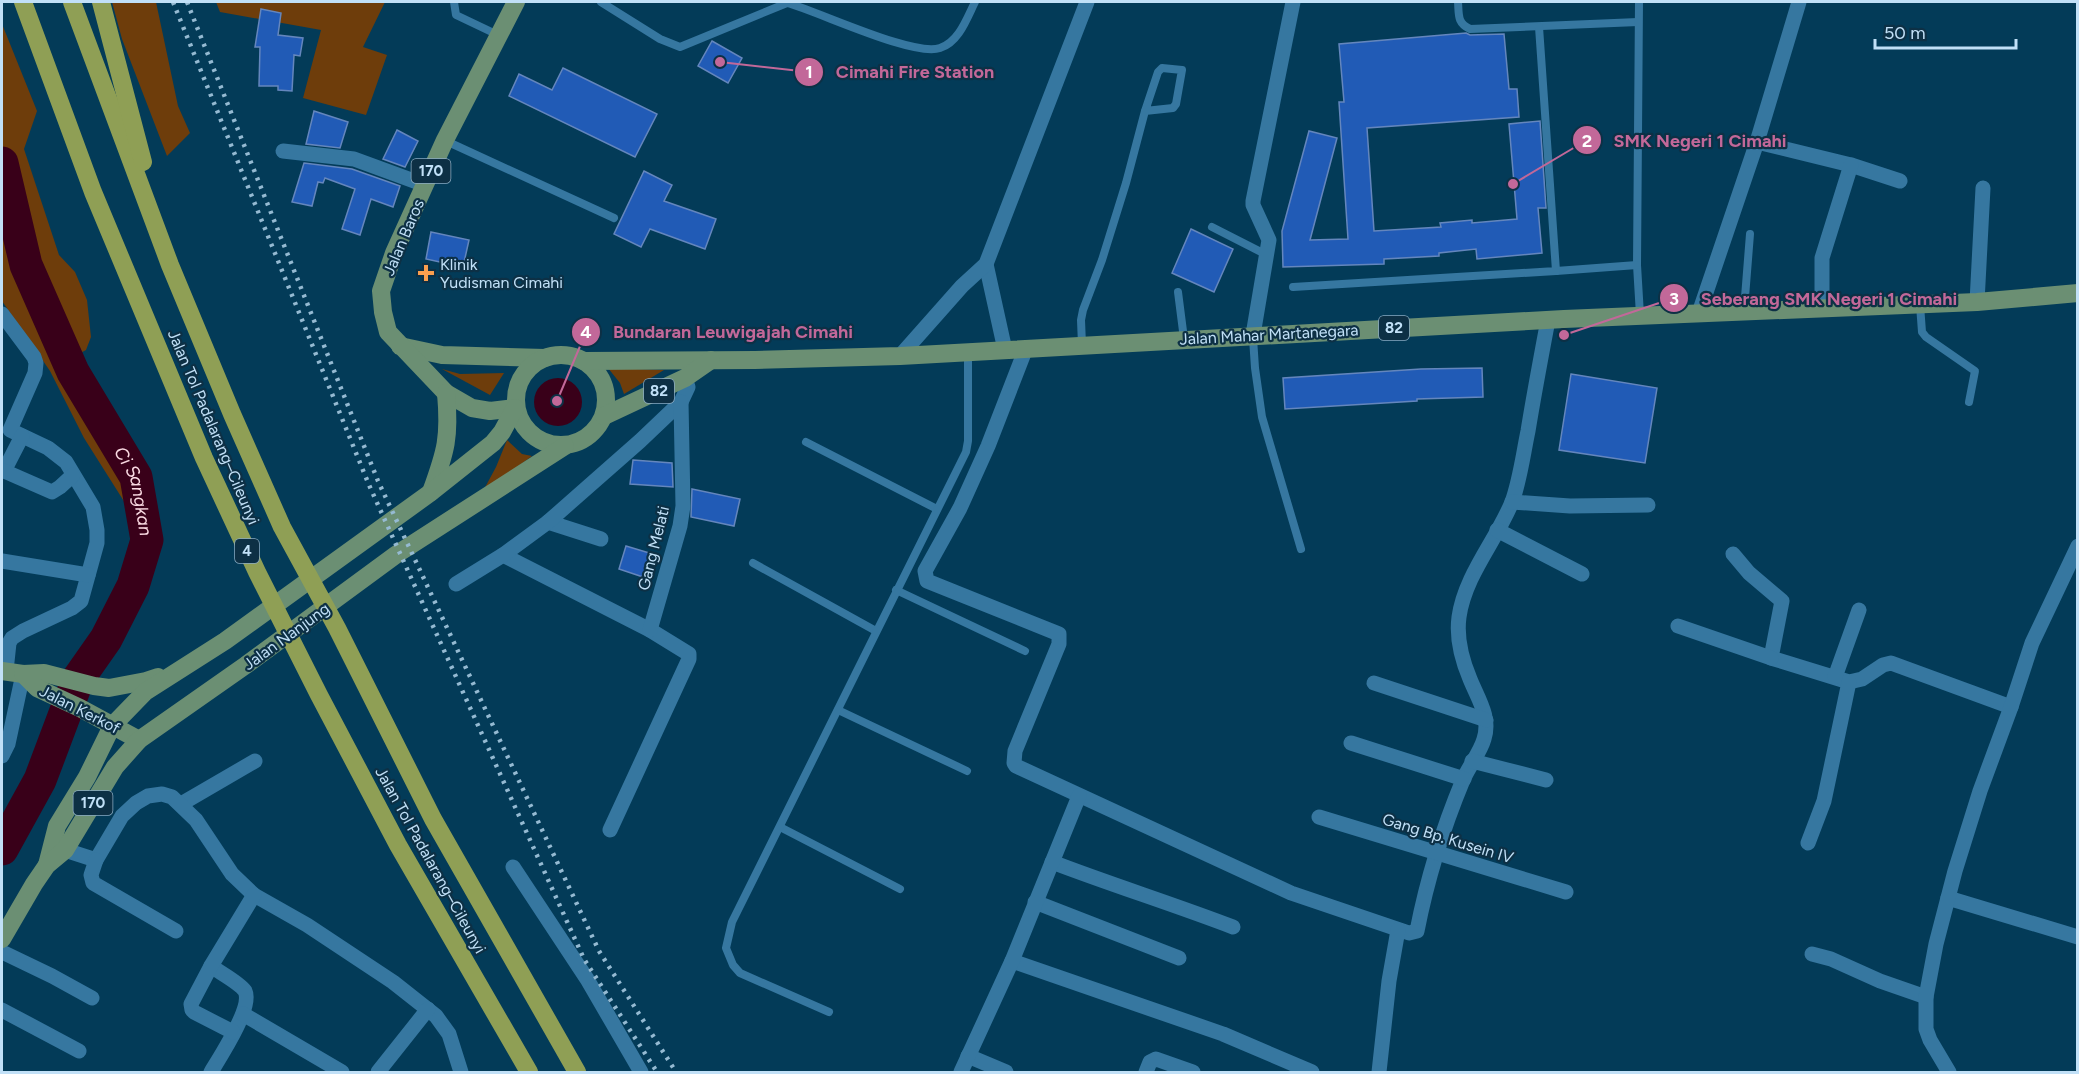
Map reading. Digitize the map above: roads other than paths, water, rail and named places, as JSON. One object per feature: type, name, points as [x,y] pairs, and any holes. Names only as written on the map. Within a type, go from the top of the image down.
[{"type":"highway","name":"Jalan Tol Padalarang–Cileunyi","points":[[23,2],[93,192],[204,458],[257,572],[398,845],[528,1072]]},
{"type":"highway","name":"Jalan Tol Padalarang–Cileunyi","points":[[72,2],[170,265],[282,526],[337,628],[433,819],[577,1072]]},
{"type":"highway","points":[[101,2],[170,265]]},
{"type":"main road","name":"Jalan Baros","points":[[515,408],[481,410],[465,405],[446,393],[388,332],[381,291],[390,263],[445,140],[516,2]]},
{"type":"main road","name":"Jalan Mahar Martanegara","points":[[584,361],[900,356],[1640,315],[1977,302],[2078,293]]},
{"type":"main road","points":[[400,345],[442,355],[545,358],[571,356],[584,361],[596,371],[604,385],[607,401],[604,416]]},
{"type":"main road","name":"170","points":[[515,408],[520,382],[534,364],[545,358]]},
{"type":"main road","name":"82","points":[[604,416],[685,378],[711,360]]},
{"type":"main road","points":[[430,493],[447,444],[449,423],[446,393]]},
{"type":"main road","points":[[515,408],[520,423],[528,432],[545,443],[565,446]]},
{"type":"main road","name":"Jalan Nanjung","points":[[47,865],[57,826],[87,777],[112,726],[145,692],[225,641],[430,493],[493,443],[515,408]]},
{"type":"main road","name":"170","points":[[565,446],[589,437],[598,428],[604,416]]},
{"type":"main road","name":"Jalan Nanjung","points":[[2,939],[47,865],[65,850],[115,767],[139,740],[397,554],[565,446]]},
{"type":"main road","name":"Jalan Kerkof","points":[[10,672],[40,680],[109,688],[177,671]]},
{"type":"main road","name":"Jalan Kerkof","points":[[40,680],[80,708],[139,740]]},
{"type":"street","points":[[900,356],[986,264],[1088,2]]},
{"type":"street","points":[[1253,335],[1269,238],[1253,206],[1253,201],[1293,2]]},
{"type":"street","points":[[1699,313],[1757,142],[1800,2]]},
{"type":"street","points":[[1757,142],[1851,165],[1900,181]]},
{"type":"street","points":[[283,152],[354,159],[425,185]]},
{"type":"street","points":[[1822,309],[1822,258],[1851,165]]},
{"type":"street","points":[[1977,302],[1983,188]]},
{"type":"street","points":[[986,264],[1005,350]]},
{"type":"street","points":[[2,314],[36,363],[11,430],[3,470],[52,492],[73,475]]},
{"type":"street","points":[[1026,348],[979,467],[960,508],[926,566],[925,576],[927,580],[1059,634],[1059,644],[1015,751],[1014,763],[1019,769],[1291,894],[1409,933],[1417,931],[1437,854],[1464,779],[1484,740],[1485,712],[1462,657],[1458,627],[1466,593],[1512,502],[1518,482],[1548,320]]},
{"type":"street","name":"Gang Melati","points":[[650,630],[682,516],[681,402],[688,387],[685,378]]},
{"type":"street","points":[[456,584],[503,555],[548,522],[681,402]]},
{"type":"street","points":[[2,756],[8,744],[9,643],[12,638],[77,605],[83,596],[97,543],[93,507],[66,462],[48,448],[11,430]]},
{"type":"street","points":[[1512,502],[1570,506],[1648,505]]},
{"type":"street","points":[[548,522],[601,539]]},
{"type":"street","points":[[1497,530],[1582,574]]},
{"type":"street","points":[[1949,1072],[1926,1029],[1926,998],[1948,897],[1980,791],[2032,643],[2078,546]]},
{"type":"street","points":[[1733,554],[1749,573],[1782,601],[1771,658]]},
{"type":"street","points":[[503,555],[650,630],[689,654],[689,659],[610,830]]},
{"type":"street","points":[[2,561],[88,575]]},
{"type":"street","points":[[1808,843],[1824,801],[1842,679],[1858,610]]},
{"type":"street","points":[[1678,626],[1771,658],[1842,679],[1862,679],[1883,665],[1891,663],[2011,707]]},
{"type":"street","points":[[1374,683],[1486,720]]},
{"type":"street","points":[[1351,743],[1464,779]]},
{"type":"street","points":[[181,804],[255,761]]},
{"type":"street","points":[[1472,761],[1546,780]]},
{"type":"street","points":[[176,931],[93,883],[91,875],[96,860],[122,816],[148,796],[162,794],[172,797],[181,804],[196,820],[232,874],[254,895],[307,925],[393,982],[428,1009],[443,1024],[449,1034],[461,1072]]},
{"type":"street","points":[[961,1072],[1011,961],[1079,796]]},
{"type":"street","name":"Gang Bp. Kusein IV","points":[[1319,817],[1566,892]]},
{"type":"street","points":[[65,850],[96,860]]},
{"type":"street","points":[[1052,862],[1233,927]]},
{"type":"street","points":[[513,867],[587,979],[641,1072]]},
{"type":"street","points":[[233,1032],[198,1014],[190,1007],[211,966],[254,895]]},
{"type":"street","points":[[1948,897],[2078,937]]},
{"type":"street","points":[[1035,903],[1179,958]]},
{"type":"street","points":[[1379,1072],[1389,981],[1398,930]]},
{"type":"street","points":[[2,952],[92,998]]},
{"type":"street","points":[[1812,954],[1831,959],[1926,998]]},
{"type":"street","points":[[1011,961],[1223,1034],[1312,1072]]},
{"type":"street","points":[[211,966],[243,989],[246,998],[243,1014],[211,1072]]},
{"type":"street","points":[[378,1072],[428,1009]]},
{"type":"street","points":[[2,1010],[79,1051]]},
{"type":"street","points":[[243,1014],[342,1072]]},
{"type":"street","points":[[968,1056],[1006,1072]]},
{"type":"street","points":[[1146,1072],[1150,1062],[1156,1059],[1193,1072]]},
{"type":"lane","points":[[454,2],[456,15],[498,35]]},
{"type":"lane","points":[[601,2],[660,39],[680,46],[787,3],[806,5],[907,47],[939,49],[958,33],[975,2]]},
{"type":"lane","points":[[1458,2],[1459,19],[1470,29],[1638,22]]},
{"type":"lane","points":[[1639,2],[1637,265],[1640,315]]},
{"type":"lane","points":[[1539,27],[1556,271]]},
{"type":"lane","points":[[1082,345],[1083,310],[1102,260],[1126,183],[1145,111],[1160,69],[1180,69],[1182,73],[1176,104],[1173,108],[1145,111]]},
{"type":"lane","points":[[445,140],[614,218]]},
{"type":"lane","points":[[1212,227],[1267,255]]},
{"type":"lane","points":[[1744,312],[1750,234]]},
{"type":"lane","points":[[1293,287],[1637,265]]},
{"type":"lane","points":[[1178,292],[1184,339]]},
{"type":"lane","points":[[1920,305],[1922,332],[1926,338],[1975,371],[1969,402]]},
{"type":"lane","points":[[1253,335],[1262,417],[1301,549]]},
{"type":"lane","points":[[829,1012],[740,973],[733,965],[726,948],[732,922],[966,452],[968,352]]},
{"type":"lane","points":[[806,442],[937,509]]},
{"type":"lane","points":[[753,563],[876,630]]},
{"type":"lane","points":[[896,590],[1026,651]]},
{"type":"lane","points":[[838,710],[968,771]]},
{"type":"lane","points":[[780,827],[900,888]]},
{"type":"waterway","name":"Ci Sangkan","points":[[2,163],[26,265],[73,372],[136,477],[147,540],[133,586],[106,639],[78,679],[40,780],[2,849]]},
{"type":"railway","points":[[173,2],[369,485],[584,959],[657,1072]]},
{"type":"railway","points":[[187,2],[378,481],[599,951],[676,1072]]},
{"type":"place","name":"Cimahi Fire Station","points":[[720,62]]},
{"type":"place","name":"SMK Negeri 1 Cimahi","points":[[1513,184]]},
{"type":"place","name":"Klinik Yudisman Cimahi","points":[[426,273]]},
{"type":"place","name":"Seberang SMK Negeri 1 Cimahi","points":[[1564,335]]},
{"type":"place","name":"Bundaran Leuwigajah Cimahi","points":[[557,401]]}]
